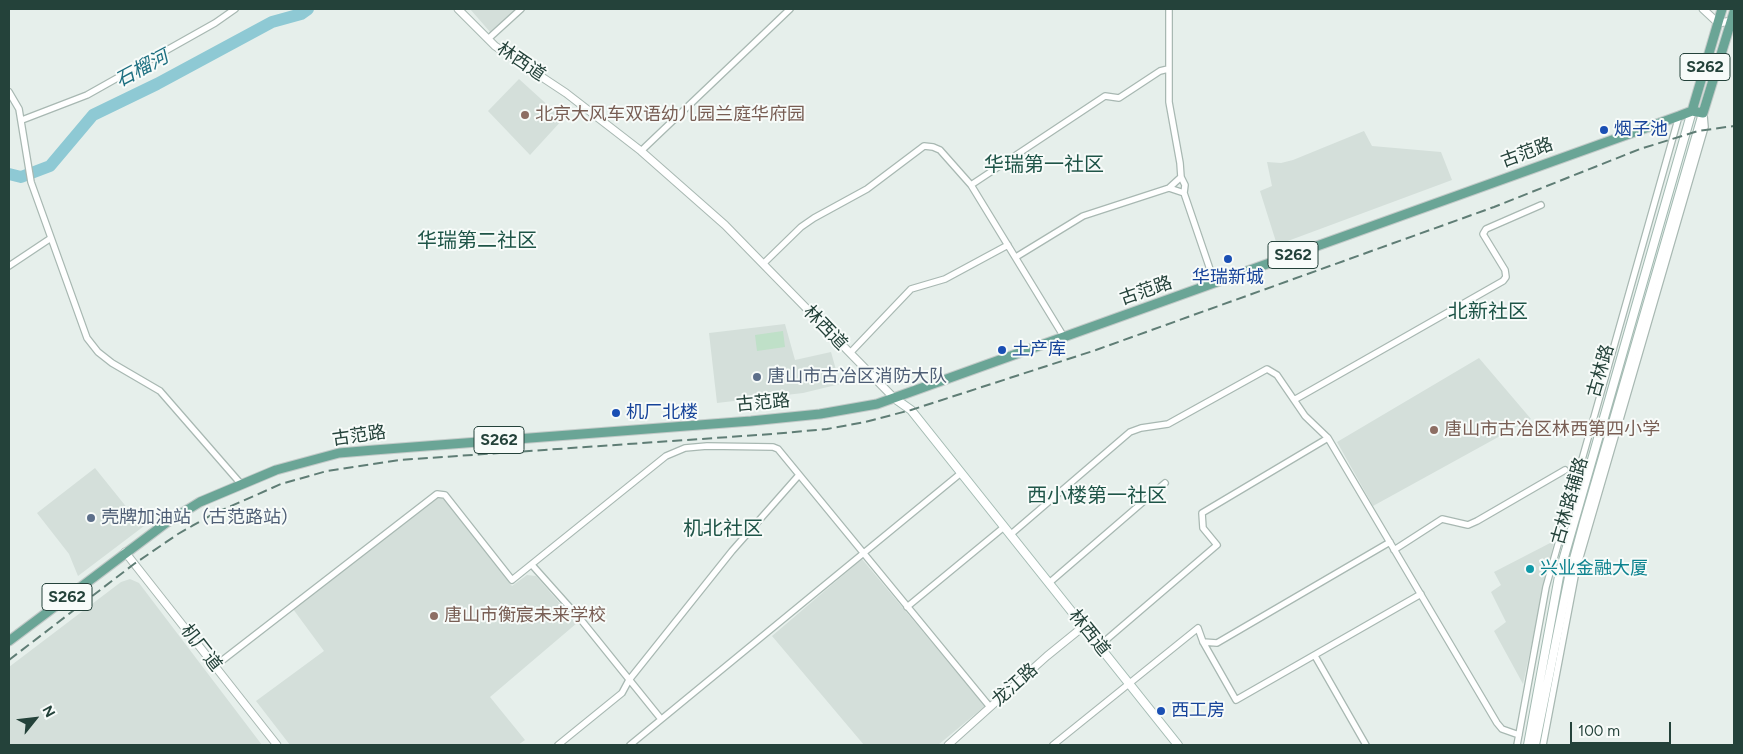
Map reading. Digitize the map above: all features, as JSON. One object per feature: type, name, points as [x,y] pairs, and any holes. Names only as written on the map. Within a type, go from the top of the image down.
[{"type":"main road","name":"古林路","points":[[1528,745],[1560,571],[1722,9]]},
{"type":"main road","name":"古林路","points":[[1535,745],[1569,577],[1584,522],[1703,114],[1734,18]]},
{"type":"main road","points":[[1692,111],[1703,114]]},
{"type":"main road","name":"古范路","points":[[9,641],[125,552],[188,510],[276,470],[339,453],[751,421],[820,414],[877,404],[1692,111]]},
{"type":"main road","name":"林西道","points":[[894,398],[911,410],[1178,745]]},
{"type":"street","points":[[22,120],[87,95],[215,24],[235,9]]},
{"type":"street","name":"林西道","points":[[458,9],[488,39],[566,93],[641,151],[725,225],[894,398]]},
{"type":"street","points":[[488,39],[522,9]]},
{"type":"street","points":[[641,151],[790,9]]},
{"type":"street","points":[[1168,9],[1169,102],[1181,177],[1185,184],[1184,193],[1215,284]]},
{"type":"street","points":[[1703,9],[1718,23],[1734,18]]},
{"type":"street","points":[[971,185],[1104,96],[1119,98],[1160,71],[1168,69]]},
{"type":"street","points":[[9,92],[22,120],[30,179],[87,338],[98,352],[160,391],[242,484]]},
{"type":"street","points":[[1543,745],[1576,571],[1705,127],[1703,114]]},
{"type":"street","name":"古林路辅路","points":[[1517,745],[1550,572],[1679,116]]},
{"type":"street","points":[[763,264],[800,228],[867,189],[924,146],[940,150],[971,185],[1064,336]]},
{"type":"street","points":[[1016,257],[1083,216],[1112,205],[1127,203],[1170,188],[1181,177]]},
{"type":"street","points":[[1170,188],[1184,193]]},
{"type":"street","points":[[1294,400],[1503,281],[1506,277],[1504,270],[1483,234],[1486,229],[1542,205]]},
{"type":"street","points":[[9,266],[51,238]]},
{"type":"street","points":[[850,353],[912,289],[945,279],[1008,245]]},
{"type":"street","points":[[1010,535],[1130,432],[1141,428],[1168,424],[1267,369],[1277,375],[1305,416],[1328,438],[1497,723],[1502,728],[1519,735]]},
{"type":"street","points":[[1099,646],[1217,546],[1202,528],[1202,512],[1328,438]]},
{"type":"street","points":[[215,666],[437,494],[445,496],[512,580],[629,484],[675,451],[707,446],[773,447],[778,449],[990,707]]},
{"type":"street","points":[[1394,550],[1442,519],[1468,525],[1566,470]]},
{"type":"street","points":[[630,745],[961,473]]},
{"type":"street","points":[[558,745],[622,693],[630,680],[732,551],[799,475]]},
{"type":"street","points":[[1049,583],[1165,483]]},
{"type":"street","points":[[907,607],[1004,527]]},
{"type":"street","points":[[1203,642],[1217,644],[1390,542]]},
{"type":"street","name":"机厂道","points":[[125,552],[276,745]]},
{"type":"street","points":[[532,564],[630,680],[661,720]]},
{"type":"street","points":[[1053,745],[1198,628],[1203,642],[1236,700],[1421,594]]},
{"type":"street","name":"龙江路","points":[[948,745],[1084,626]]},
{"type":"street","points":[[1315,656],[1366,745]]},
{"type":"shaded area","points":[[470,9],[518,9],[491,33]]},
{"type":"shaded area","name":"北京大风车双语幼儿园兰庭华府园","points":[[519,79],[563,119],[530,155],[488,111]]},
{"type":"shaded area","points":[[1364,131],[1372,146],[1441,152],[1452,180],[1277,245],[1260,191],[1272,186],[1267,162],[1281,163],[1293,160]]},
{"type":"shaded area","name":"唐山市古冶区消防大队","points":[[785,324],[795,360],[831,352],[840,384],[803,393],[717,403],[709,333]]},
{"type":"shaded area","name":"唐山市古冶区林西第四小学","points":[[1479,358],[1531,419],[1373,506],[1337,442]]},
{"type":"shaded area","name":"壳牌加油站（古范路站）","points":[[95,468],[128,509],[148,523],[78,576],[69,554],[37,513]]},
{"type":"shaded area","name":"唐山市衡宸未来学校","points":[[439,497],[449,501],[512,586],[527,575],[536,576],[577,623],[490,697],[525,740],[518,745],[290,745],[256,701],[324,651],[293,609]]},
{"type":"shaded area","points":[[1554,541],[1523,684],[1494,631],[1506,622],[1491,592],[1501,585],[1494,572]]},
{"type":"shaded area","points":[[862,559],[985,706],[938,745],[864,745],[772,636]]},
{"type":"shaded area","points":[[130,579],[139,583],[262,745],[9,745],[9,667],[121,582]]},
{"type":"green space","points":[[783,331],[785,347],[757,351],[755,335]]},
{"type":"waterway","name":"石榴河","points":[[9,174],[21,177],[50,166],[93,115],[157,84],[272,22],[301,14],[308,9]]},
{"type":"railway","points":[[9,660],[134,564],[178,534],[213,514],[281,484],[327,471],[400,460],[772,434],[827,429],[865,422],[911,410],[1096,350],[1494,207],[1640,149],[1698,131],[1734,126]]},
{"type":"place","name":"北京大风车双语幼儿园兰庭华府园","points":[[525,115]]},
{"type":"place","name":"烟子池","points":[[1604,130]]},
{"type":"place","name":"华瑞新城","points":[[1228,259]]},
{"type":"place","name":"土产库","points":[[1002,350]]},
{"type":"place","name":"唐山市古冶区消防大队","points":[[757,377]]},
{"type":"place","name":"机厂北楼","points":[[616,413]]},
{"type":"place","name":"唐山市古冶区林西第四小学","points":[[1434,430]]},
{"type":"place","name":"壳牌加油站（古范路站）","points":[[91,518]]},
{"type":"place","name":"兴业金融大厦","points":[[1530,569]]},
{"type":"place","name":"唐山市衡宸未来学校","points":[[434,616]]},
{"type":"place","name":"西工房","points":[[1161,711]]},
{"type":"district","name":"华瑞第一社区","points":[[1044,165]]},
{"type":"district","name":"华瑞第二社区","points":[[477,241]]},
{"type":"district","name":"北新社区","points":[[1488,312]]},
{"type":"district","name":"西小楼第一社区","points":[[1097,496]]},
{"type":"district","name":"机北社区","points":[[723,529]]}]
